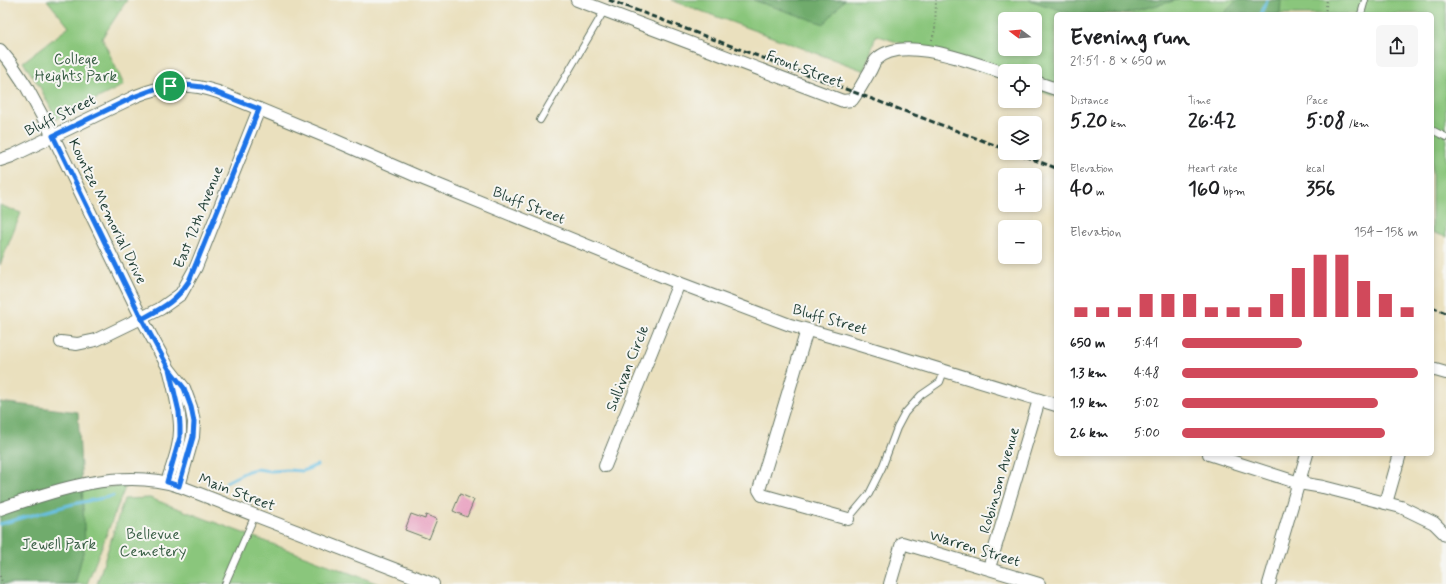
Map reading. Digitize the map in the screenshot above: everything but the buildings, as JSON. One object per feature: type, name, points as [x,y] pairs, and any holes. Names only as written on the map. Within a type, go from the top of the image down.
[{"type":"street","name":"Front Street","points":[[577,0],[843,101],[852,100],[876,60],[886,53],[903,49],[919,49],[929,51],[998,71]]},
{"type":"street","name":"Kountze Memorial Drive","points":[[0,50],[26,86],[53,136],[142,319],[169,369]]},
{"type":"street","points":[[1042,84],[1054,88]]},
{"type":"street","name":"Bluff Street","points":[[0,160],[12,156],[136,96],[155,89],[186,85],[202,87],[259,109],[426,180],[679,283],[790,325],[1054,404]]},
{"type":"street","name":"East 12th Avenue","points":[[61,342],[77,344],[96,340],[142,319],[181,294],[189,281],[259,109]]},
{"type":"street","name":"Sullivan Circle","points":[[605,466],[679,283]]},
{"type":"street","points":[[808,330],[759,490],[762,496],[848,519]]},
{"type":"street","points":[[167,482],[180,437],[179,412],[169,369]]},
{"type":"street","points":[[169,369],[184,388],[191,407],[194,422],[193,437],[179,486]]},
{"type":"street","points":[[1434,370],[1446,373]]},
{"type":"street","name":"Robinson Avenue","points":[[990,568],[1039,400]]},
{"type":"street","points":[[1215,456],[1299,483],[1323,487],[1401,507],[1434,522],[1446,535]]},
{"type":"street","points":[[1269,584],[1306,456]]},
{"type":"street","points":[[1386,503],[1399,456]]},
{"type":"street","name":"Main Street","points":[[0,509],[44,494],[88,484],[140,479],[167,482],[433,584]]},
{"type":"street","name":"Warren Street","points":[[890,584],[902,543],[990,568],[1039,584]]},
{"type":"lane","points":[[1362,12],[1365,0]]},
{"type":"lane","points":[[540,120],[604,11]]},
{"type":"lane","points":[[1434,131],[1446,137]]},
{"type":"lane","points":[[848,519],[869,494],[882,468],[897,428],[905,414],[921,395],[940,382],[944,371]]},
{"type":"lane","points":[[225,584],[255,515]]},
{"type":"path","points":[[929,51],[935,30],[936,0]]},
{"type":"path","points":[[1325,12],[1327,0]]},
{"type":"path","points":[[0,576],[3,584]]},
{"type":"green space","name":"College Heights Park","points":[[47,0],[127,0],[102,38],[124,85],[56,119],[40,87],[23,62],[69,27]]},
{"type":"green space","points":[[671,0],[1446,0],[1446,237],[1434,233],[1434,12],[1054,12],[1054,96],[1042,92],[1042,64],[998,64],[998,77],[876,35],[865,71]]},
{"type":"green space","points":[[753,0],[844,0],[824,24]]},
{"type":"green space","points":[[1029,0],[1178,0],[1129,12],[1066,12]]},
{"type":"green space","points":[[1237,0],[1281,0],[1280,12],[1225,12]]},
{"type":"green space","points":[[0,205],[21,213],[0,265]]},
{"type":"green space","points":[[0,402],[78,412],[85,545],[75,584],[0,584]]},
{"type":"green space","name":"Jewell Park","points":[[126,485],[87,584],[0,584],[15,517],[90,489]]},
{"type":"green space","name":"Bellevue Cemetery","points":[[150,498],[379,584],[97,584],[124,499]]},
{"type":"waterway","points":[[1262,12],[1267,0]]},
{"type":"waterway","points":[[226,482],[248,471],[256,469],[271,471],[303,471],[317,465]]},
{"type":"waterway","points":[[0,524],[73,504],[113,496]]},
{"type":"railway","points":[[609,0],[998,146]]},
{"type":"railway","points":[[1035,160],[1054,167]]},
{"type":"railway","points":[[1434,308],[1446,313]]},
{"type":"route","points":[[170,86],[155,89],[136,96],[53,136],[142,319],[169,369],[184,388],[191,407],[194,422],[193,437],[179,486],[167,482],[180,437],[179,412],[176,398],[169,369],[142,319],[160,309],[181,294],[189,281],[196,267],[259,109],[202,87],[186,85],[170,86]]}]
